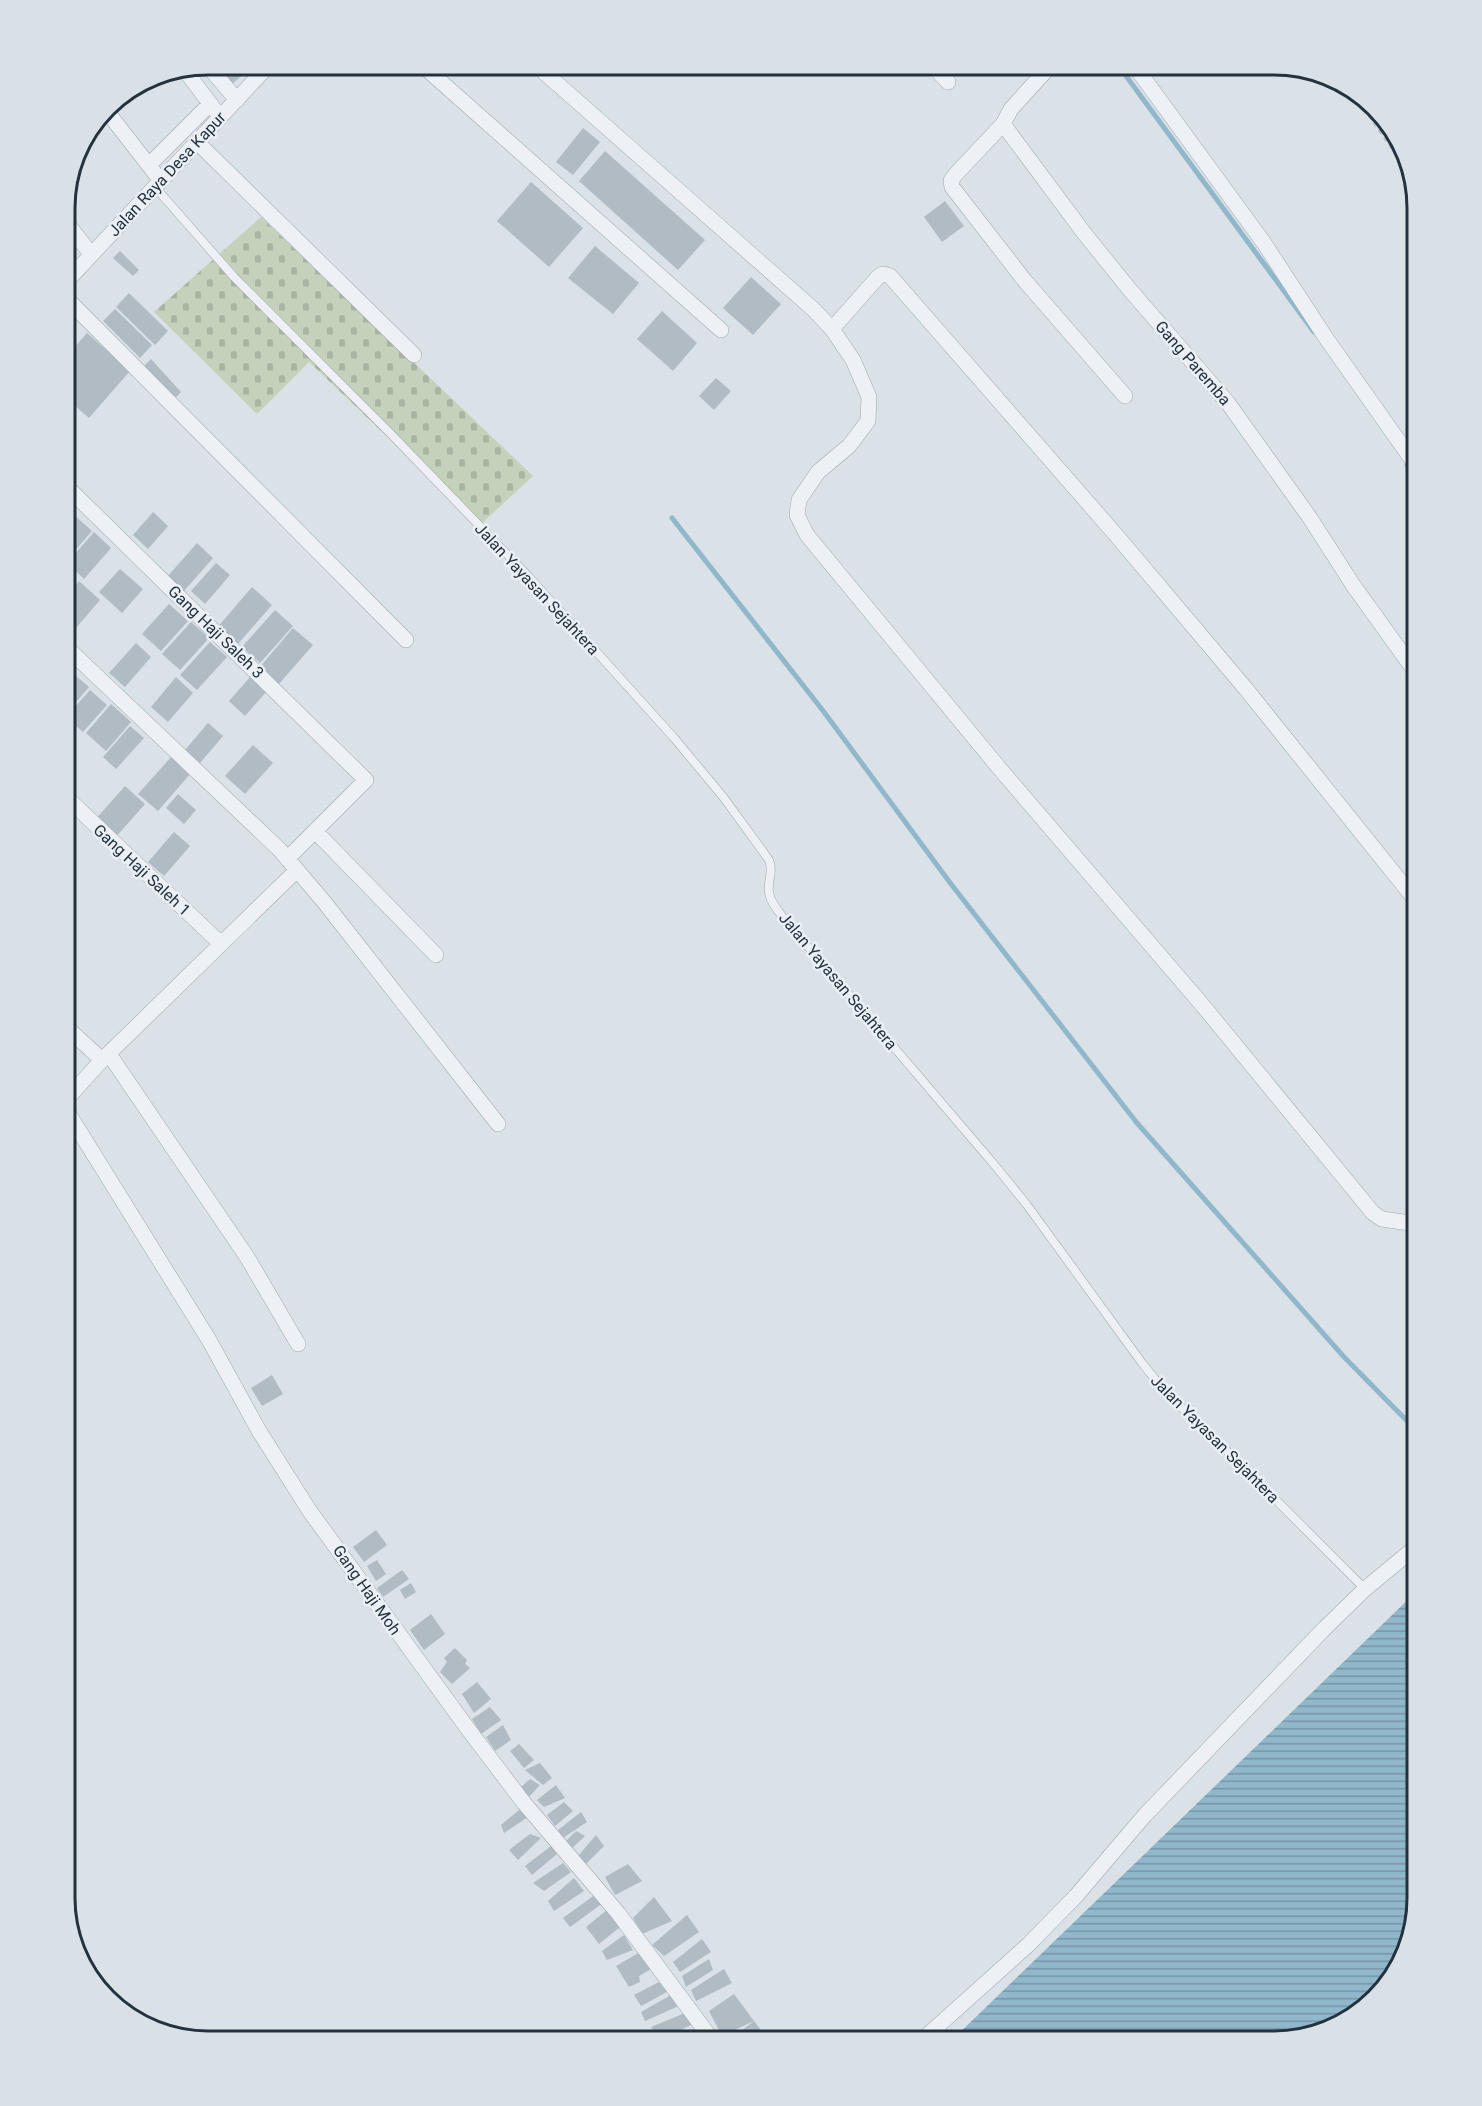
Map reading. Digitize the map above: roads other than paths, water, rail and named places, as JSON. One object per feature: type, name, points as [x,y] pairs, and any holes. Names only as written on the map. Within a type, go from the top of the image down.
[{"type":"street","points":[[216,75],[237,100]]},
{"type":"street","name":"Jalan Raya Desa Kapur","points":[[75,272],[259,75]]},
{"type":"street","points":[[434,75],[721,330]]},
{"type":"street","points":[[547,75],[804,301],[832,329],[853,360],[869,397],[868,422],[849,447],[818,472],[799,500],[797,515],[807,535],[1008,778],[1204,1006],[1373,1213],[1382,1220],[1407,1223]]},
{"type":"street","points":[[941,75],[948,82]]},
{"type":"street","points":[[1043,75],[1011,110],[1003,124],[955,175],[951,181],[952,187],[1025,281],[1125,396]]},
{"type":"street","points":[[1141,75],[1223,185],[1326,338],[1407,452]]},
{"type":"street","points":[[190,77],[220,117]]},
{"type":"street","points":[[149,165],[210,104]]},
{"type":"street","points":[[111,117],[149,165],[158,184]]},
{"type":"street","name":"Gang Paremba","points":[[1003,124],[1084,233],[1228,403],[1310,518],[1353,585],[1407,659]]},
{"type":"street","points":[[197,142],[414,354]]},
{"type":"street","points":[[75,234],[91,254]]},
{"type":"street","points":[[832,329],[878,277],[883,274],[890,276],[1116,535],[1223,662],[1407,889]]},
{"type":"street","points":[[75,307],[406,640]]},
{"type":"street","name":"Gang Haji Saleh 3","points":[[75,496],[366,780],[315,831]]},
{"type":"street","points":[[75,655],[214,787],[292,865],[498,1124]]},
{"type":"street","name":"Gang Haji Saleh 1","points":[[75,805],[220,943]]},
{"type":"street","points":[[75,1090],[220,943],[292,865],[315,831],[436,955]]},
{"type":"street","points":[[75,1034],[106,1057],[247,1257],[298,1344]]},
{"type":"street","name":"Gang Haji Moh","points":[[75,1124],[209,1340],[259,1431],[309,1510],[524,1803],[618,1913],[705,2031]]},
{"type":"street","points":[[932,2031],[1028,1945],[1076,1896],[1145,1815],[1324,1629],[1365,1589],[1407,1555]]},
{"type":"lane","name":"Jalan Yayasan Sejahtera","points":[[158,184],[234,277],[389,432],[529,577],[675,739],[724,798],[769,860],[772,871],[769,893],[773,904],[1013,1188],[1167,1395],[1365,1589]]},
{"type":"water","points":[[1407,1601],[1406,1915],[1397,1949],[1379,1979],[1368,1992],[1355,2003],[1325,2021],[1291,2030],[961,2031]]},
{"type":"waterway","points":[[1125,75],[1314,332]]},
{"type":"waterway","points":[[672,518],[824,712],[951,884],[1137,1123],[1344,1357],[1407,1421]]}]
